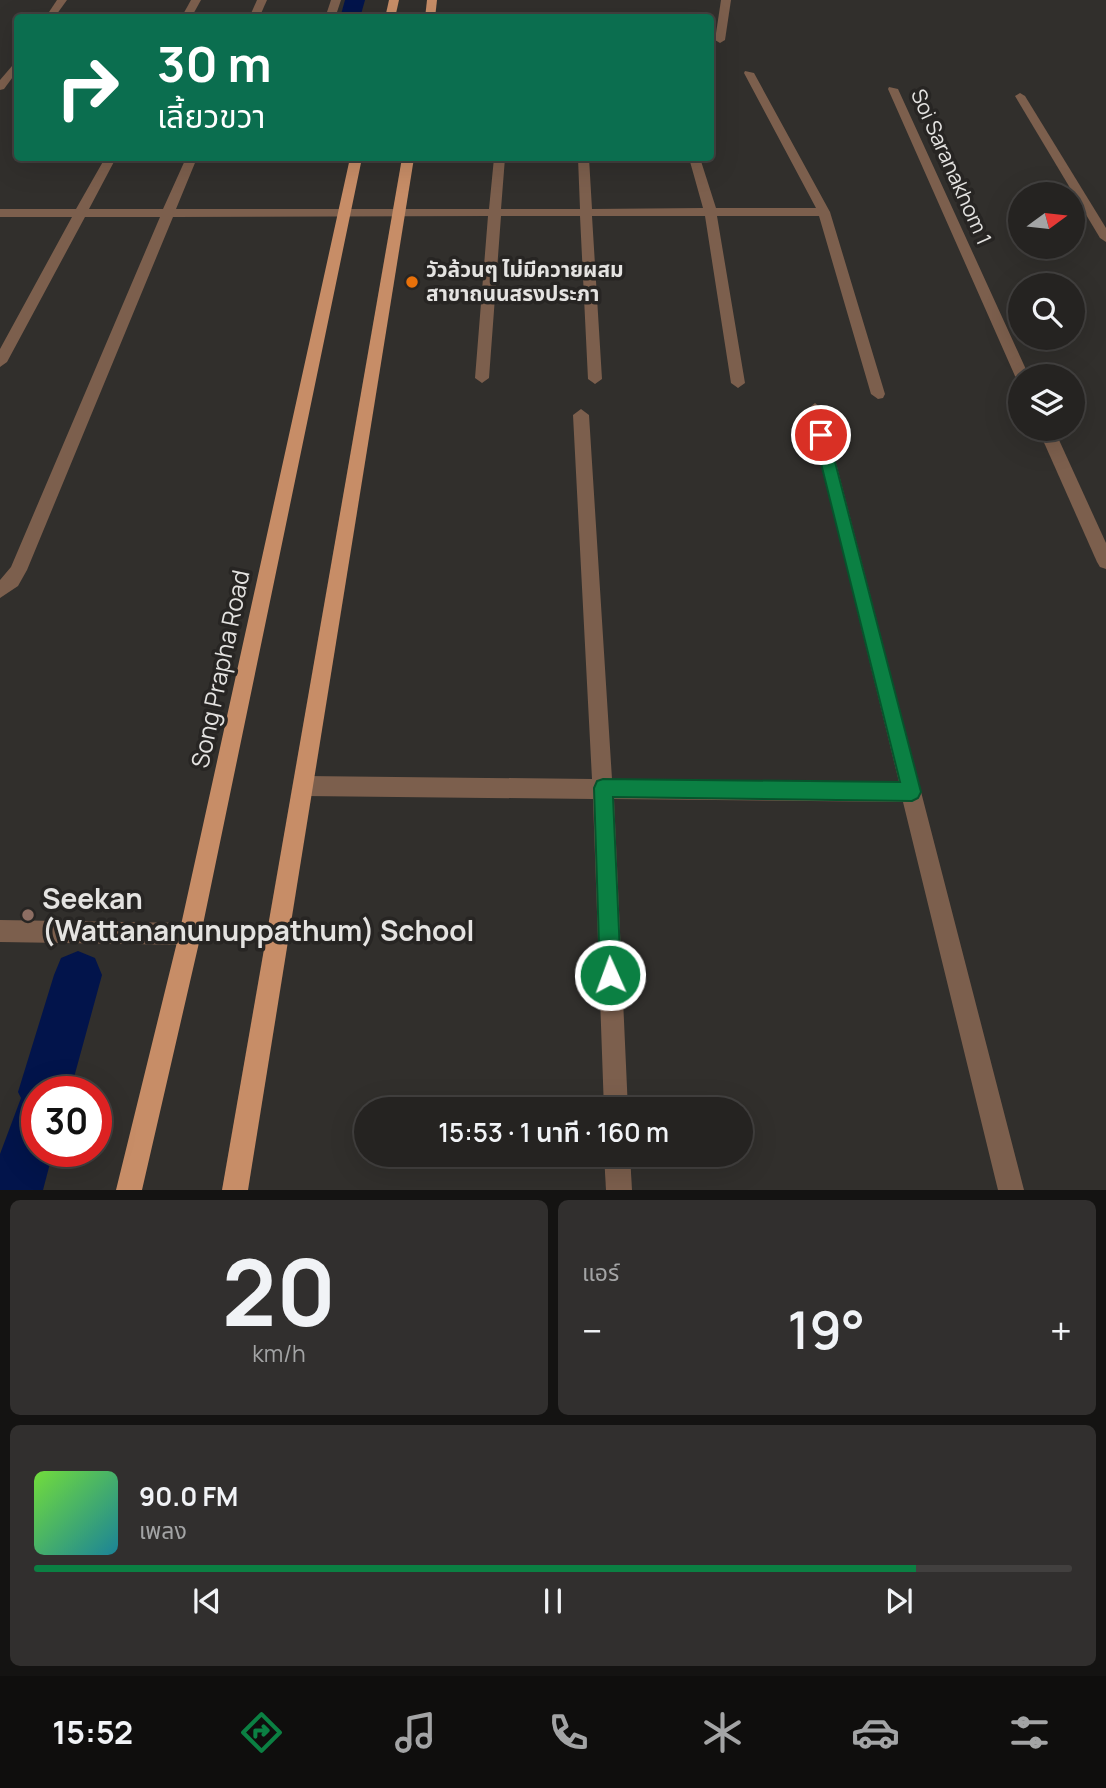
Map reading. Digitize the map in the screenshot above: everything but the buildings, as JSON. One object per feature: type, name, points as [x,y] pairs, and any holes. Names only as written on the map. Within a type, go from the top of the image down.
[{"type":"main road","name":"Song Prapha Road","points":[[130,1189],[190,934],[342,211],[355,161]]},
{"type":"main road","points":[[235,1189],[305,786],[407,161]]},
{"type":"street","points":[[720,40],[726,0]]},
{"type":"street","points":[[0,87],[14,68]]},
{"type":"street","points":[[749,73],[824,212],[877,394]]},
{"type":"street","name":"Soi Saranakhom 1","points":[[893,89],[1017,364]]},
{"type":"street","points":[[1020,96],[1105,235]]},
{"type":"street","points":[[0,362],[108,161]]},
{"type":"street","points":[[0,590],[12,581],[18,570],[190,161]]},
{"type":"street","points":[[482,378],[499,161]]},
{"type":"street","points":[[583,161],[595,379]]},
{"type":"street","points":[[695,161],[710,210],[738,383]]},
{"type":"street","points":[[0,213],[710,210],[824,212]]},
{"type":"street","points":[[815,409],[1011,1189]]},
{"type":"street","points":[[581,415],[603,788],[615,1097]]},
{"type":"street","points":[[1051,441],[1106,562]]},
{"type":"street","points":[[305,786],[912,792]]},
{"type":"street","points":[[0,931],[190,934]]},
{"type":"street","points":[[618,1167],[619,1189]]},
{"type":"waterway","points":[[351,14],[355,0]]},
{"type":"waterway","points":[[49,1076],[78,975]]},
{"type":"waterway","points":[[16,1190],[23,1167]]},
{"type":"place","name":"วัวล้วนๆ ไม่มีควายผสม สาขาถนนสรงประภา","points":[[412,282]]},
{"type":"place","name":"Seekan (Wattananunuppathum) School","points":[[28,915]]},
{"type":"route","points":[[610,975],[603,788],[912,792],[821,435]]}]
